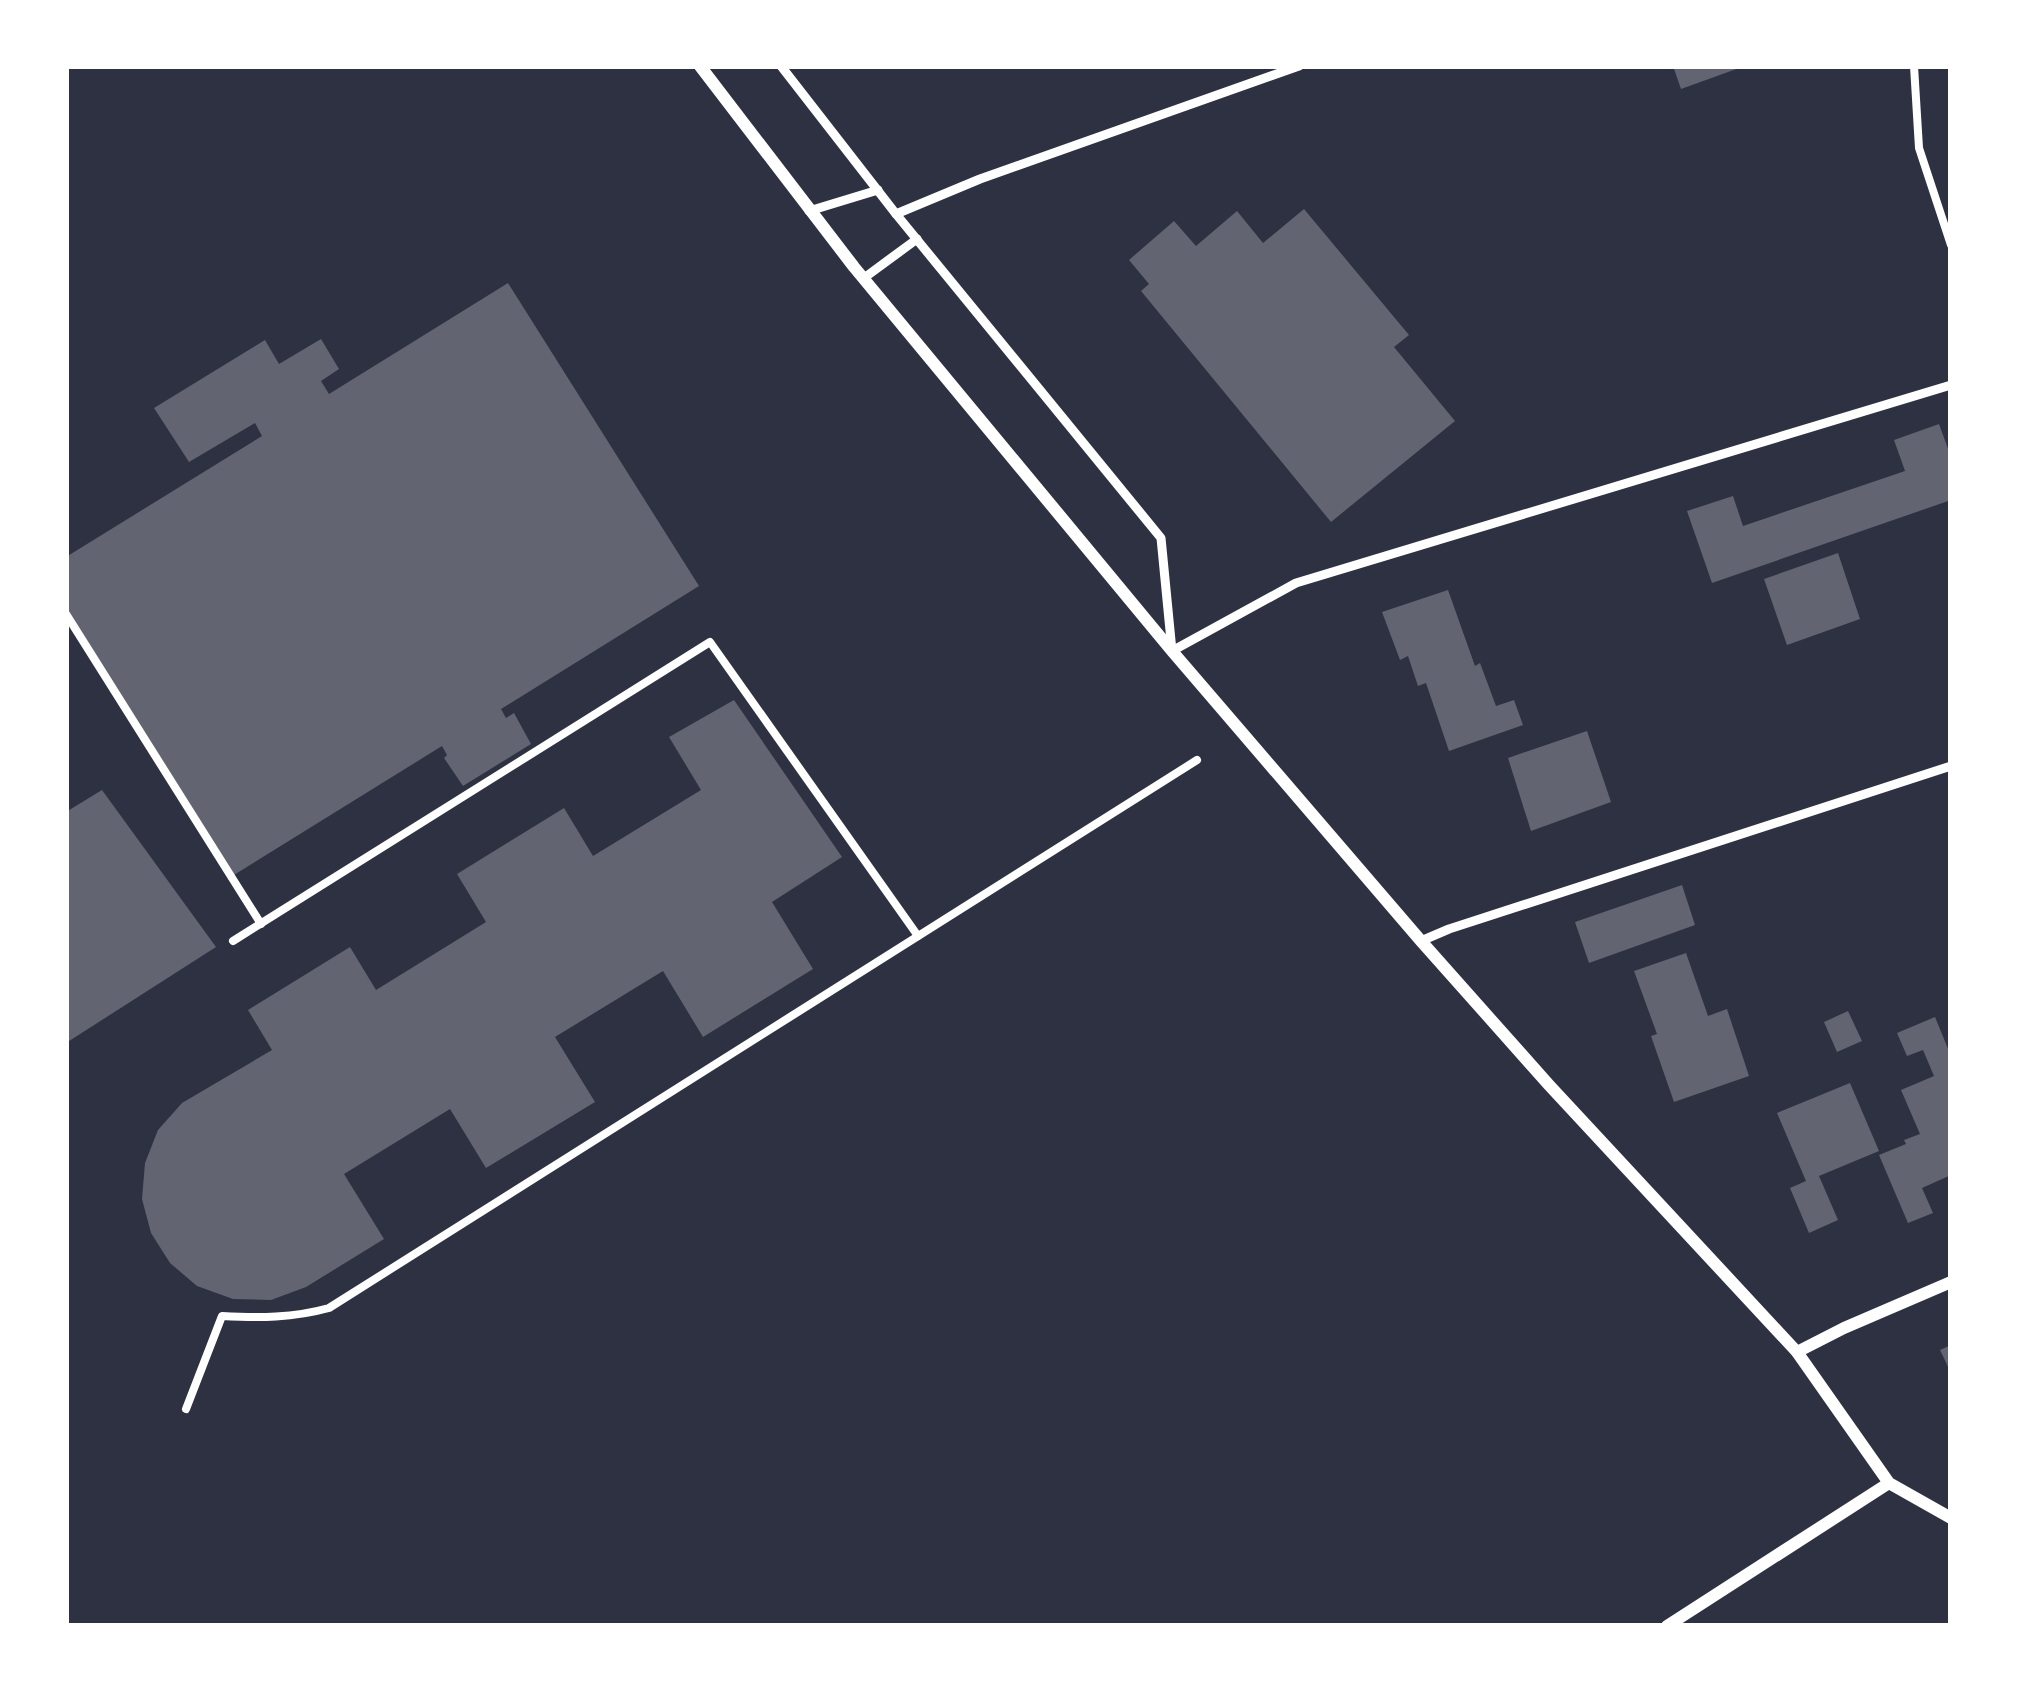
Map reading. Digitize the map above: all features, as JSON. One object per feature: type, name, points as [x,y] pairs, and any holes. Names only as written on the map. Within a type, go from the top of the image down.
[{"type":"street","points":[[700,66],[864,278],[1172,651],[1421,941],[1797,1352],[1889,1483],[1951,1518]]},
{"type":"street","points":[[1797,1352],[1951,1282]]},
{"type":"street","points":[[1667,1626],[1889,1483]]},
{"type":"lane","points":[[781,66],[1161,538],[1172,651],[1296,583],[1951,385]]},
{"type":"lane","points":[[896,214],[980,179],[1299,66]]},
{"type":"lane","points":[[809,211],[878,190]]},
{"type":"lane","points":[[864,278],[917,239]]},
{"type":"lane","points":[[1421,941],[1951,766]]},
{"type":"path","points":[[1914,66],[1919,148],[1951,245]]},
{"type":"path","points":[[66,614],[261,924]]},
{"type":"path","points":[[233,941],[710,642],[918,936]]},
{"type":"path","points":[[186,1409],[221,1316],[299,1317],[329,1309],[1198,760]]},
{"type":"building","points":[[1673,66],[1742,66],[1742,67],[1681,89]]},
{"type":"building","points":[[1304,209],[1409,335],[1394,347],[1455,421],[1331,522],[1141,291],[1149,284],[1129,260],[1174,221],[1196,246],[1237,211],[1263,243]]},
{"type":"building","points":[[508,283],[699,586],[501,709],[506,718],[514,713],[531,744],[463,786],[444,758],[442,746],[234,875],[66,607],[66,557],[262,436],[255,423],[189,462],[154,408],[265,340],[279,364],[321,339],[339,369],[321,381],[329,394]]},
{"type":"building","points":[[1939,424],[1951,457],[1951,500],[1712,583],[1687,511],[1733,496],[1743,526],[1905,471],[1894,440]]},
{"type":"building","points":[[1838,553],[1860,619],[1787,645],[1764,579]]},
{"type":"building","points":[[1448,590],[1475,666],[1480,663],[1496,706],[1514,700],[1523,725],[1449,751],[1426,683],[1418,686],[1408,656],[1400,660],[1382,612]]},
{"type":"building","points":[[734,700],[842,857],[772,902],[813,969],[703,1037],[663,971],[555,1037],[595,1102],[486,1168],[450,1109],[344,1174],[384,1239],[306,1287],[271,1300],[233,1299],[197,1286],[170,1263],[151,1233],[142,1199],[145,1163],[158,1130],[182,1103],[272,1050],[248,1010],[350,947],[376,990],[486,922],[457,874],[564,808],[593,856],[701,790],[669,737]]},
{"type":"building","points":[[1587,731],[1611,802],[1531,831],[1508,758]]},
{"type":"building","points":[[102,790],[216,947],[66,1043],[66,812]]},
{"type":"building","points":[[1682,885],[1695,925],[1589,963],[1575,922]]},
{"type":"building","points":[[1686,953],[1708,1016],[1727,1009],[1749,1076],[1674,1102],[1634,971]]},
{"type":"building","points":[[1848,1011],[1862,1041],[1837,1052],[1824,1022]]},
{"type":"building","points":[[1935,1017],[1951,1056],[1951,1175],[1922,1188],[1933,1213],[1908,1223],[1879,1155],[1920,1134],[1901,1090],[1934,1076],[1923,1050],[1907,1056],[1897,1033]]},
{"type":"building","points":[[1850,1083],[1879,1151],[1819,1176],[1838,1220],[1809,1233],[1790,1188],[1806,1181],[1777,1113]]},
{"type":"building","points":[[1951,1345],[1951,1373],[1940,1350]]}]
